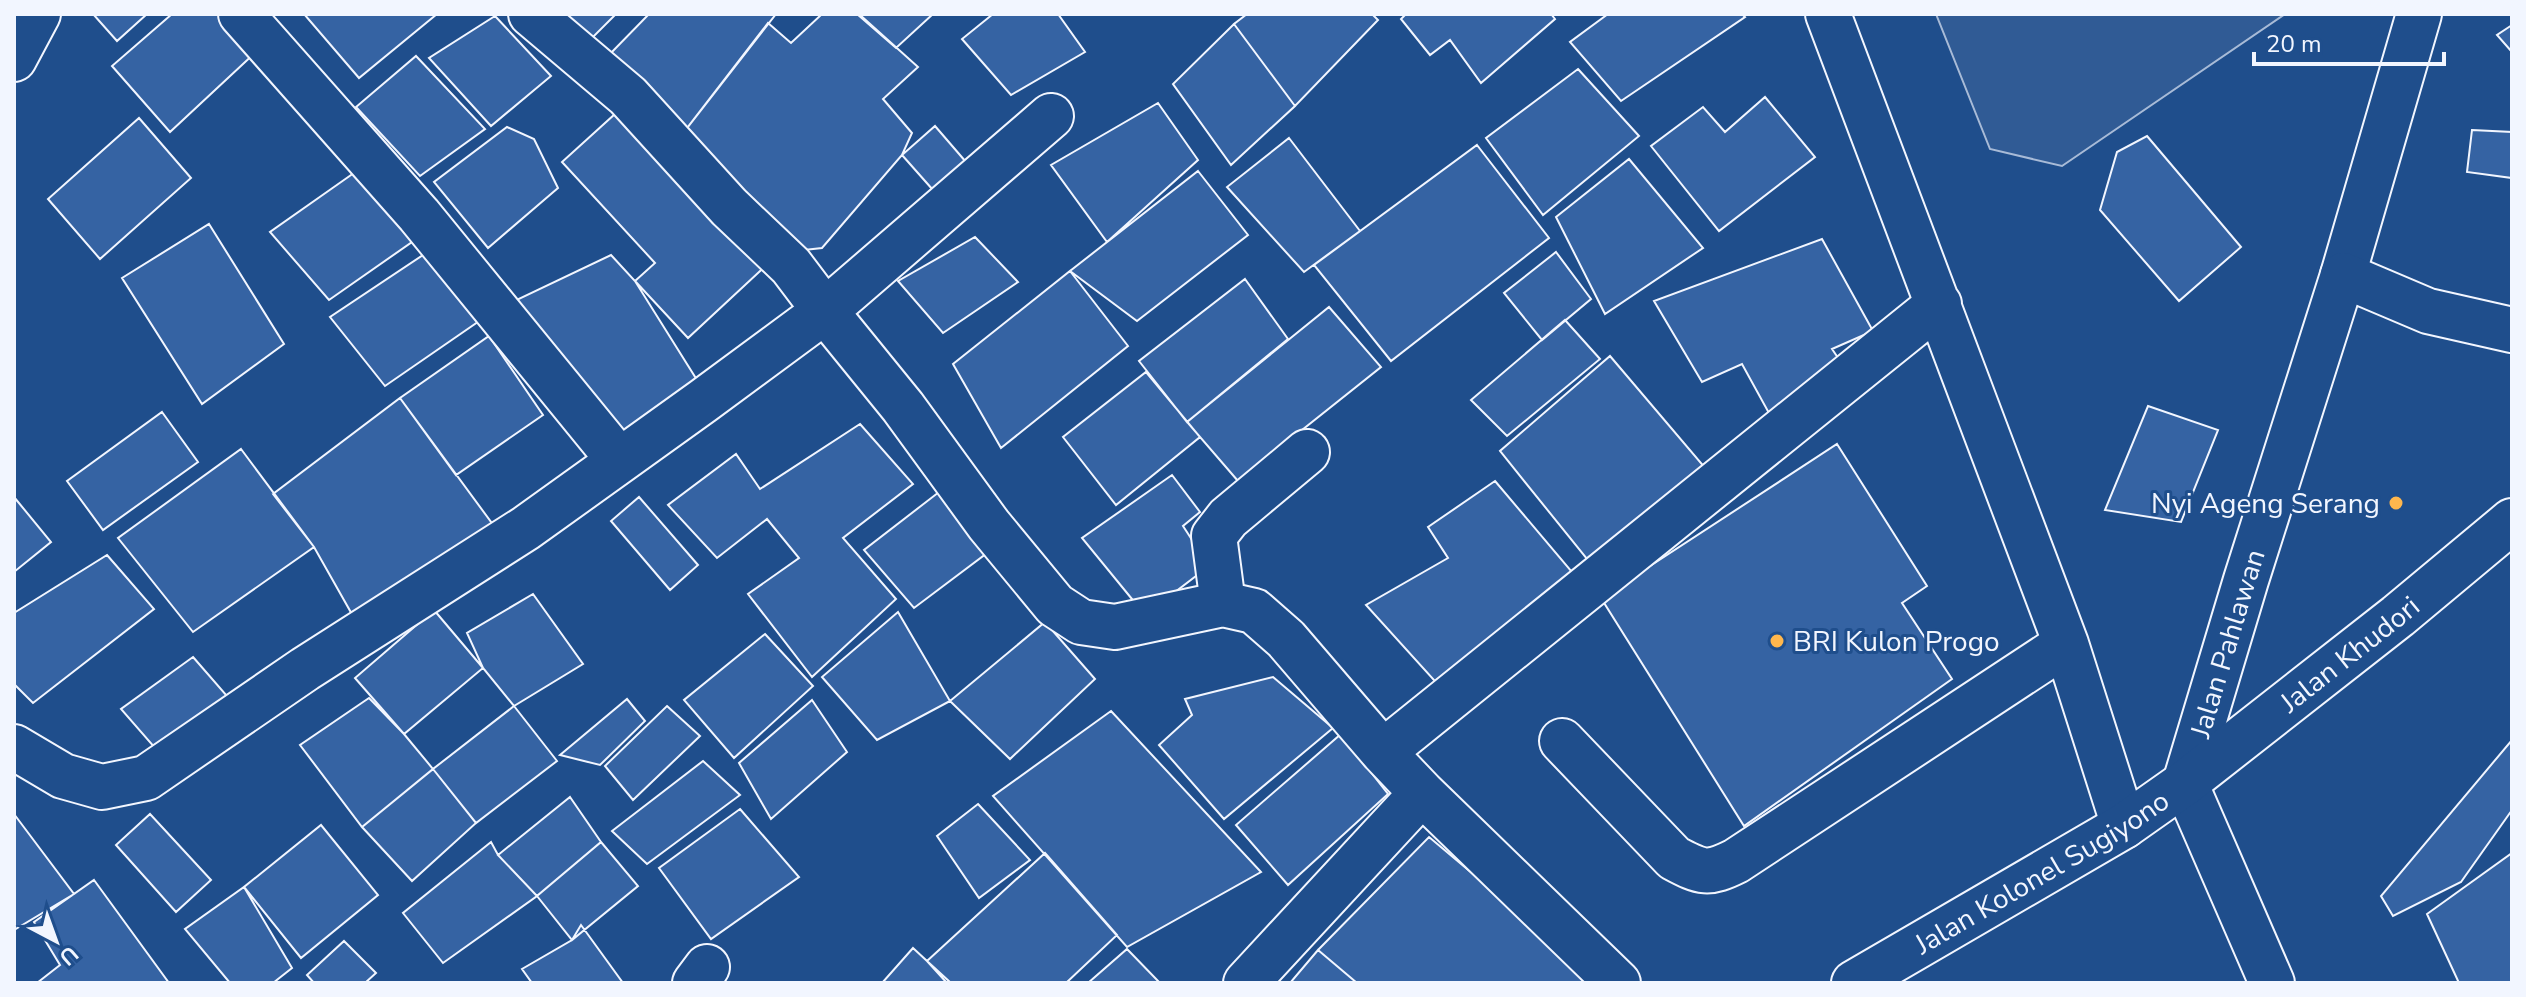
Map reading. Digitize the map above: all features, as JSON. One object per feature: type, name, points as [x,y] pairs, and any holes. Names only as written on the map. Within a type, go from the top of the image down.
[{"type":"main road","points":[[241,14],[419,215],[619,460]]},
{"type":"main road","points":[[531,14],[628,96],[729,207],[791,266],[903,407],[989,525],[1055,605],[1081,622],[1115,627],[1223,604],[1254,611],[1286,639],[1422,793],[1618,983]]},
{"type":"main road","points":[[1828,14],[2066,644],[2124,826]]},
{"type":"main road","name":"Jalan Pahlawan","points":[[2185,783],[2343,275],[2419,14]]},
{"type":"main road","points":[[14,747],[63,776],[102,787],[146,778],[305,669],[526,528],[825,311],[1051,116]]},
{"type":"main road","points":[[2343,275],[2428,311],[2512,330]]},
{"type":"main road","points":[[1383,752],[1939,304]]},
{"type":"main road","points":[[1223,604],[1214,536],[1228,518],[1307,452]]},
{"type":"main road","name":"Jalan Khudori","points":[[2185,783],[2398,616],[2512,521]]},
{"type":"main road","points":[[1562,741],[1674,858],[1707,872],[1736,861],[2066,644]]},
{"type":"main road","points":[[2185,783],[2272,983]]},
{"type":"main road","name":"Jalan Kolonel Sugiyono","points":[[1854,983],[2124,826],[2185,783]]},
{"type":"main road","points":[[1246,983],[1422,793]]},
{"type":"shaded area","points":[[1936,14],[2285,14],[2062,166],[1990,149]]},
{"type":"building","points":[[93,14],[147,14],[117,41]]},
{"type":"building","points":[[172,14],[222,14],[257,51],[170,132],[112,66]]},
{"type":"building","points":[[304,14],[437,14],[359,78]]},
{"type":"building","points":[[562,14],[616,14],[592,38]]},
{"type":"building","points":[[649,14],[776,14],[684,132],[607,57]]},
{"type":"building","points":[[822,14],[859,14],[918,67],[883,99],[912,133],[902,155],[822,248],[786,252],[684,132],[768,23],[791,43]]},
{"type":"building","points":[[857,14],[933,14],[896,48]]},
{"type":"building","points":[[993,14],[1058,14],[1085,52],[1011,95],[962,39]]},
{"type":"building","points":[[1247,14],[1372,14],[1378,20],[1295,106],[1234,24]]},
{"type":"building","points":[[1406,14],[1551,14],[1555,19],[1481,83],[1450,40],[1430,55],[1401,19]]},
{"type":"building","points":[[1608,14],[1742,14],[1745,17],[1621,101],[1570,42]]},
{"type":"building","points":[[495,16],[551,76],[491,126],[429,58]]},
{"type":"building","points":[[1234,24],[1295,106],[1231,165],[1173,84]]},
{"type":"building","points":[[2512,25],[2512,52],[2497,35]]},
{"type":"building","points":[[416,56],[485,129],[420,176],[356,107]]},
{"type":"building","points":[[1578,69],[1639,136],[1543,215],[1486,138]]},
{"type":"building","points":[[1765,97],[1815,157],[1719,231],[1651,146],[1703,107],[1725,132]]},
{"type":"building","points":[[1158,103],[1198,160],[1107,242],[1051,165]]},
{"type":"building","points":[[626,104],[772,260],[688,338],[635,281],[655,263],[562,162]]},
{"type":"building","points":[[139,118],[191,178],[100,259],[48,199]]},
{"type":"building","points":[[935,126],[966,162],[933,190],[902,155]]},
{"type":"building","points":[[507,127],[534,139],[558,188],[488,248],[434,182]]},
{"type":"building","points":[[2472,130],[2512,132],[2512,178],[2467,172]]},
{"type":"building","points":[[2147,136],[2241,247],[2179,301],[2100,210],[2117,152]]},
{"type":"building","points":[[1289,138],[1360,231],[1304,272],[1227,187]]},
{"type":"building","points":[[1477,145],[1549,238],[1391,361],[1314,265]]},
{"type":"building","points":[[1629,159],[1703,248],[1605,314],[1556,217]]},
{"type":"building","points":[[361,168],[422,235],[329,300],[270,232]]},
{"type":"building","points":[[1198,171],[1248,235],[1137,321],[1070,271]]},
{"type":"building","points":[[209,224],[284,344],[202,404],[122,278]]},
{"type":"building","points":[[975,237],[1018,282],[943,333],[898,281]]},
{"type":"building","points":[[1822,239],[1873,331],[1832,349],[1849,374],[1770,415],[1742,364],[1702,382],[1654,301]]},
{"type":"building","points":[[435,247],[485,317],[385,386],[330,317]]},
{"type":"building","points":[[1556,252],[1591,299],[1542,340],[1504,293]]},
{"type":"building","points":[[611,255],[635,281],[702,388],[614,447],[508,304]]},
{"type":"building","points":[[1070,271],[1128,346],[1001,448],[953,364]]},
{"type":"building","points":[[1245,279],[1288,339],[1187,422],[1139,361]]},
{"type":"building","points":[[1329,307],[1381,367],[1238,481],[1187,422]]},
{"type":"building","points":[[1565,320],[1600,359],[1507,436],[1471,400]]},
{"type":"building","points":[[489,336],[543,415],[456,475],[400,398]]},
{"type":"building","points":[[1610,356],[1712,476],[1591,564],[1500,451]]},
{"type":"building","points":[[1146,372],[1200,437],[1116,505],[1063,437]]},
{"type":"building","points":[[400,398],[494,526],[353,616],[314,547],[273,494]]},
{"type":"building","points":[[2148,406],[2218,430],[2181,522],[2105,510]]},
{"type":"building","points":[[162,412],[198,462],[103,530],[67,481]]},
{"type":"building","points":[[860,424],[913,484],[843,538],[896,599],[812,677],[748,594],[799,558],[767,519],[717,558],[668,505],[736,454],[760,489]]},
{"type":"building","name":"BRI Kulon Progo","points":[[1837,444],[1927,586],[1902,603],[1952,679],[1744,826],[1601,598]]},
{"type":"building","points":[[241,449],[314,547],[193,632],[118,538]]},
{"type":"building","points":[[1172,475],[1200,512],[1183,526],[1209,566],[1145,615],[1082,538]]},
{"type":"building","points":[[1495,481],[1583,585],[1442,689],[1366,605],[1448,558],[1428,527]]},
{"type":"building","points":[[939,492],[991,550],[914,608],[864,550]]},
{"type":"building","points":[[14,497],[51,542],[14,572]]},
{"type":"building","points":[[639,497],[698,565],[670,590],[611,521]]},
{"type":"building","points":[[107,555],[154,609],[33,703],[14,684],[14,613]]},
{"type":"building","points":[[533,594],[583,664],[514,706],[483,668],[467,633]]},
{"type":"building","points":[[434,610],[483,668],[404,734],[355,678]]},
{"type":"building","points":[[898,612],[950,701],[877,740],[822,677]]},
{"type":"building","points":[[1045,622],[1095,679],[1010,759],[950,701]]},
{"type":"building","points":[[765,634],[813,686],[734,758],[684,700]]},
{"type":"building","points":[[193,657],[227,696],[155,748],[121,709]]},
{"type":"building","points":[[1273,677],[1333,728],[1224,819],[1159,745],[1192,715],[1185,699]]},
{"type":"building","points":[[369,698],[433,769],[362,827],[300,745]]},
{"type":"building","points":[[627,699],[645,721],[600,765],[560,755]]},
{"type":"building","points":[[812,700],[847,752],[771,819],[739,763]]},
{"type":"building","points":[[514,706],[557,761],[476,823],[433,769]]},
{"type":"building","points":[[667,706],[700,736],[633,800],[605,766]]},
{"type":"building","points":[[1111,711],[1261,872],[1127,947],[993,796]]},
{"type":"building","points":[[1341,734],[1388,794],[1288,885],[1236,825]]},
{"type":"building","points":[[2512,740],[2512,810],[2461,882],[2393,916],[2381,896]]},
{"type":"building","points":[[703,761],[740,795],[647,864],[612,831]]},
{"type":"building","points":[[433,769],[476,823],[412,881],[362,827]]},
{"type":"building","points":[[570,797],[601,842],[537,896],[498,855]]},
{"type":"building","points":[[978,804],[1030,860],[979,898],[937,836]]},
{"type":"building","points":[[740,809],[799,877],[711,939],[659,868]]},
{"type":"building","points":[[14,814],[74,894],[14,930]]},
{"type":"building","points":[[150,814],[211,880],[176,912],[116,845]]},
{"type":"building","points":[[321,825],[378,895],[301,958],[244,887]]},
{"type":"building","points":[[1429,837],[1597,978],[1591,983],[1357,983],[1318,950]]},
{"type":"building","points":[[491,842],[498,855],[537,896],[443,963],[403,913]]},
{"type":"building","points":[[601,842],[638,886],[572,940],[537,896]]},
{"type":"building","points":[[1045,853],[1117,935],[1066,983],[951,983],[927,961]]},
{"type":"building","points":[[2512,853],[2512,983],[2459,983],[2427,914]]},
{"type":"building","points":[[94,880],[169,983],[37,983],[60,965],[34,922]]},
{"type":"building","points":[[244,887],[292,968],[273,983],[230,983],[185,929]]},
{"type":"building","points":[[581,925],[623,983],[532,983],[522,969],[572,940]]},
{"type":"building","points":[[344,941],[376,973],[365,983],[314,983],[307,975]]},
{"type":"building","points":[[913,948],[927,961],[947,983],[882,983]]},
{"type":"building","points":[[1127,949],[1160,983],[1088,983]]},
{"type":"building","points":[[1318,950],[1357,983],[1290,983]]},
{"type":"place","name":"Nyi Ageng Serang","points":[[2396,503]]},
{"type":"place","name":"BRI Kulon Progo","points":[[1777,641]]}]
